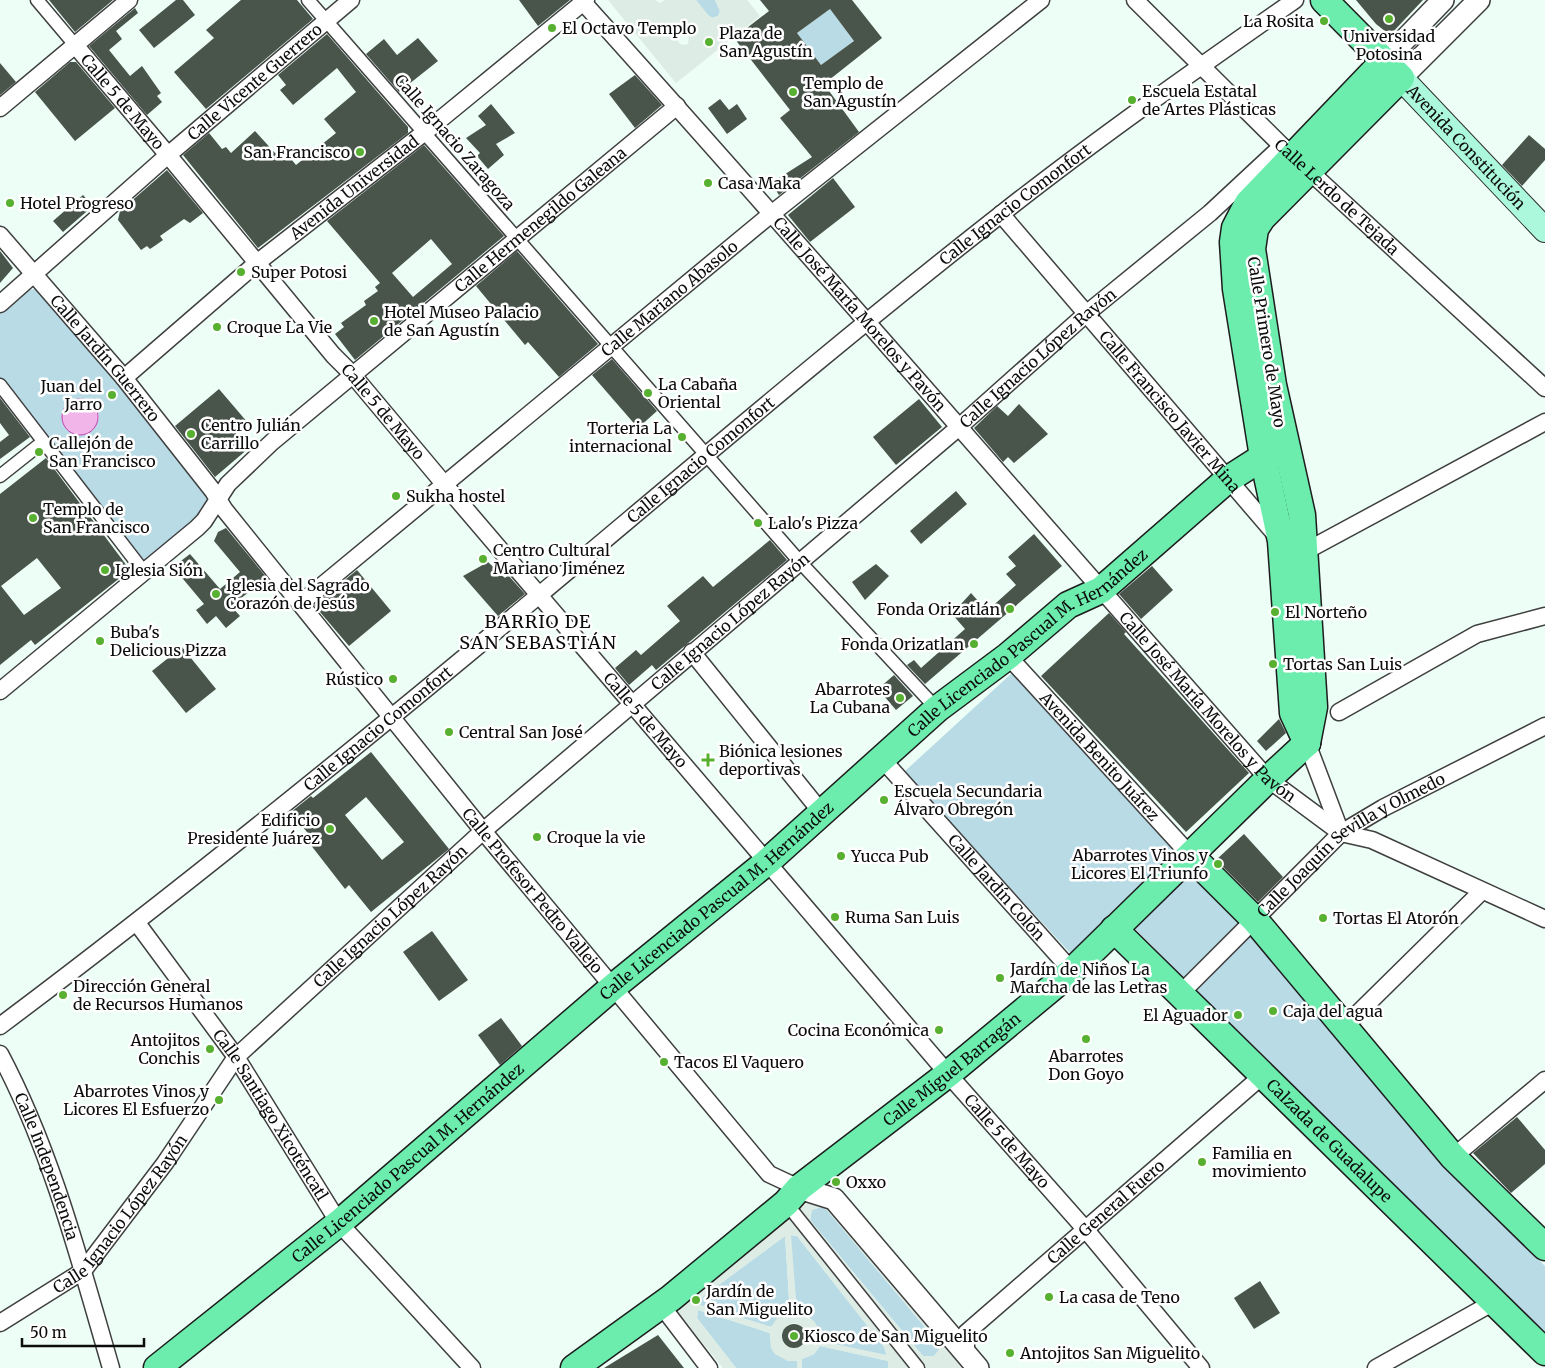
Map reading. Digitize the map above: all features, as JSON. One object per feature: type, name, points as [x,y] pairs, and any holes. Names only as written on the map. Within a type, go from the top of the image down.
[{"type":"main road","name":"Avenida Constitución","points":[[1324,0],[1545,230]]},
{"type":"main road","name":"Calle Primero de Mayo","points":[[1307,743],[1293,713],[1275,454],[1246,288],[1232,254],[1244,232],[1248,202],[1270,194],[1294,157],[1393,70]]},
{"type":"main road","name":"Calle Primero de Mayo","points":[[1275,454],[1302,515],[1306,551],[1314,707],[1307,743]]},
{"type":"main road","name":"Calle Licenciado Pascual M. Hernández","points":[[157,1368],[339,1223],[613,987],[768,862],[937,709],[1008,656],[1068,605],[1101,590],[1227,480],[1275,454]]},
{"type":"main road","name":"Calle Miguel Barragán","points":[[574,1368],[661,1305],[792,1195],[948,1074],[1072,971],[1191,856],[1268,778],[1307,743]]},
{"type":"main road","points":[[1191,856],[1254,920],[1453,1157],[1545,1246]]},
{"type":"main road","name":"Calzada de Guadalupe","points":[[1114,930],[1545,1352]]},
{"type":"street","name":"Calle 5 de Mayo","points":[[37,0],[258,262],[333,355],[352,374],[445,486],[632,702],[948,1074],[1086,1230],[1201,1368]]},
{"type":"street","points":[[0,108],[129,0]]},
{"type":"street","name":"Calle Ignacio Zaragoza","points":[[308,0],[517,236],[800,562],[937,709]]},
{"type":"street","name":"Calle Vicente Guerrero","points":[[0,304],[168,155],[351,0]]},
{"type":"street","name":"Calle Mariano Abasolo","points":[[302,603],[770,215],[1041,0]]},
{"type":"street","name":"Calle Lerdo de Tejada","points":[[1135,0],[1294,157],[1545,388]]},
{"type":"street","name":"Calle Ignacio Comonfort","points":[[0,1026],[137,923],[392,717],[707,454],[1001,214],[1201,66],[1295,0]]},
{"type":"street","name":"Calle Primero de Mayo","points":[[1393,70],[1443,0]]},
{"type":"street","name":"Calle Primero de Mayo","points":[[1393,70],[1479,0]]},
{"type":"street","name":"Calle José María Morelos y Pavón","points":[[583,1],[678,106],[770,215],[1268,778],[1341,833],[1372,840],[1545,919]]},
{"type":"street","name":"Avenida Universidad","points":[[124,378],[258,262],[425,132],[583,1]]},
{"type":"street","name":"Calle Hermenegildo Galeana","points":[[0,691],[197,528],[216,496],[240,470],[517,236],[678,106]]},
{"type":"street","name":"Calle Ignacio López Rayón","points":[[0,1323],[83,1271],[165,1163],[236,1057],[483,831],[632,702],[958,428],[1086,314],[1210,213],[1294,157]]},
{"type":"street","points":[[1210,213],[1244,232]]},
{"type":"street","name":"Calle Francisco Javier Mina","points":[[1001,214],[1281,541]]},
{"type":"street","name":"Calle Jardín Guerrero","points":[[0,235],[124,378],[216,496]]},
{"type":"street","points":[[0,386],[144,572]]},
{"type":"street","points":[[1281,541],[1306,551],[1545,422]]},
{"type":"street","points":[[0,476],[40,445]]},
{"type":"street","name":"Calle Profesor Pedro Vallejo","points":[[216,496],[483,831],[769,1174],[792,1195],[834,1199],[972,1361]]},
{"type":"street","points":[[1339,712],[1404,678],[1477,634],[1545,616]]},
{"type":"street","points":[[692,652],[822,813]]},
{"type":"street","name":"Avenida Benito Juárez","points":[[1008,656],[1191,856]]},
{"type":"street","name":"Calle Joaquín Sevilla y Olmedo","points":[[1179,995],[1341,833],[1382,808],[1545,726]]},
{"type":"street","name":"Calle Primero de Mayo","points":[[1307,743],[1341,833]]},
{"type":"street","name":"Calle Jardín Colón","points":[[882,759],[1072,971]]},
{"type":"street","points":[[1344,1027],[1482,891]]},
{"type":"street","name":"Calle Santiago Xicoténcatl","points":[[137,923],[236,1057],[339,1223],[472,1368]]},
{"type":"street","name":"Calle Independencia","points":[[0,1054],[16,1085],[47,1160],[83,1271],[111,1368]]},
{"type":"street","name":"Calle General Fuero","points":[[972,1361],[966,1333],[1262,1076]]},
{"type":"street","points":[[1453,1157],[1545,1080]]},
{"type":"street","points":[[792,1195],[918,1368]]},
{"type":"street","points":[[1376,1368],[1494,1302]]},
{"type":"street","points":[[661,1305],[709,1368]]},
{"type":"shaded area","name":"Plaza de San Agustín","points":[[608,0],[655,0],[660,3],[665,0],[696,0],[712,18],[718,16],[720,11],[715,0],[747,0],[760,16],[676,83]],"holes":[[[681,33],[689,35],[688,44],[682,45],[679,43],[678,37]]]},
{"type":"shaded area","points":[[696,0],[715,0],[720,11],[718,16],[712,18]]},
{"type":"shaded area","points":[[830,9],[854,41],[821,65],[797,33]]},
{"type":"shaded area","points":[[28,290],[40,290],[212,492],[212,505],[144,564],[129,563],[0,393],[0,313]],"holes":[[[81,399],[96,408],[99,419],[63,411],[70,402]]]},
{"type":"shaded area","points":[[80,399],[87,400],[93,404],[97,410],[97,424],[93,430],[87,434],[80,435],[73,434],[67,430],[63,424],[62,417],[63,410],[67,404],[73,400]]},
{"type":"shaded area","points":[[1012,673],[1179,855],[1071,954],[904,772]]},
{"type":"shaded area","points":[[1187,864],[1251,923],[1444,1164],[1545,1266],[1545,1336],[1128,922]]},
{"type":"shaded area","points":[[808,1197],[830,1203],[966,1365],[962,1368],[888,1368],[888,1361],[820,1346],[814,1354],[802,1359],[802,1368],[797,1368],[797,1361],[788,1361],[775,1354],[771,1348],[770,1333],[698,1310],[697,1318],[736,1368],[723,1368],[672,1305]],"holes":[[[821,1207],[826,1209],[939,1344],[939,1350],[934,1356],[923,1356],[810,1220],[812,1210]],[[791,1235],[797,1236],[884,1347],[887,1355],[820,1341],[820,1332],[814,1321],[797,1313]],[[785,1236],[790,1314],[778,1317],[771,1327],[700,1305],[701,1298]],[[796,1323],[804,1329],[806,1338],[801,1346],[791,1348],[783,1343],[782,1333],[787,1325]]]},
{"type":"shaded area","points":[[821,1207],[826,1209],[939,1344],[939,1350],[934,1356],[923,1356],[810,1220],[812,1210]]},
{"type":"shaded area","points":[[790,1235],[797,1236],[884,1347],[887,1356],[820,1341],[819,1331],[814,1322],[807,1316],[797,1313]]},
{"type":"shaded area","points":[[785,1236],[790,1314],[783,1315],[771,1327],[699,1305],[701,1298]]},
{"type":"shaded area","points":[[698,1310],[770,1333],[771,1347],[775,1354],[797,1361],[797,1368],[736,1368],[697,1318]]},
{"type":"shaded area","points":[[820,1346],[889,1361],[888,1368],[802,1368],[802,1359],[814,1354]]},
{"type":"building","points":[[49,0],[113,0],[75,32]]},
{"type":"building","points":[[176,0],[183,0],[195,15],[154,48],[139,30]]},
{"type":"building","points":[[241,0],[297,0],[313,19],[206,109],[174,72],[214,38],[206,30]]},
{"type":"building","points":[[519,0],[570,0],[538,26]]},
{"type":"building","points":[[760,0],[852,0],[882,38],[824,84],[859,132],[779,195],[771,183],[812,157],[780,118],[790,110],[734,38],[769,11]],"holes":[[[830,9],[854,41],[821,65],[797,33]]]},
{"type":"building","name":"Universidad Potosina","points":[[1356,0],[1423,0],[1390,35],[1376,24]]},
{"type":"building","points":[[135,8],[138,13],[116,31],[122,39],[109,50],[130,76],[142,66],[161,93],[157,96],[162,102],[147,115],[89,46]]},
{"type":"building","points":[[327,34],[408,127],[408,133],[258,248],[183,155],[209,133],[222,149],[226,147],[231,153],[255,131],[275,153],[282,148],[296,165],[336,133],[324,119],[356,92],[337,68],[293,105],[280,90],[286,85],[278,75]]},
{"type":"building","points":[[418,38],[438,61],[399,92],[366,54],[384,39],[397,55]]},
{"type":"building","points":[[70,62],[76,62],[115,108],[75,141],[35,92]]},
{"type":"building","points":[[0,63],[16,82],[0,95]]},
{"type":"building","points":[[635,75],[662,105],[635,128],[609,94]]},
{"type":"building","points":[[720,99],[729,110],[737,104],[747,119],[727,134],[708,108]]},
{"type":"building","points":[[491,104],[515,133],[496,144],[504,155],[488,169],[477,156],[480,153],[466,138],[486,125],[478,116]]},
{"type":"building","points":[[1529,135],[1545,149],[1545,160],[1522,186],[1502,165]]},
{"type":"building","points":[[424,145],[504,236],[355,360],[335,334],[344,327],[341,323],[366,305],[364,301],[378,291],[375,287],[380,283],[327,221]],"holes":[[[431,239],[452,264],[413,297],[392,273]]]},
{"type":"building","points":[[167,170],[203,213],[190,223],[184,219],[160,236],[163,240],[150,249],[147,246],[141,250],[118,220],[120,211]]},
{"type":"building","points":[[833,178],[855,207],[810,242],[788,215]]},
{"type":"building","points":[[83,195],[93,206],[63,232],[53,221]]},
{"type":"building","points":[[0,251],[13,268],[0,283]]},
{"type":"building","points":[[517,251],[598,344],[559,377],[528,342],[525,345],[476,286]]},
{"type":"building","points":[[612,359],[657,411],[638,428],[592,375]]},
{"type":"building","name":"Centro Julián Carrillo","points":[[219,389],[248,423],[236,433],[249,448],[215,477],[175,426]]},
{"type":"building","points":[[0,398],[30,437],[0,459],[0,442],[9,435],[0,423]]},
{"type":"building","points":[[919,399],[942,427],[896,465],[873,437]]},
{"type":"building","points":[[1019,404],[1048,434],[1014,463],[1008,457],[1003,462],[974,428],[997,406],[1008,416]]},
{"type":"building","points":[[46,458],[130,570],[35,645],[31,640],[0,665],[0,494]],"holes":[[[37,558],[61,588],[24,615],[1,586]]]},
{"type":"building","points":[[956,491],[967,504],[921,544],[910,531]]},
{"type":"building","points":[[226,528],[267,578],[231,606],[240,616],[226,628],[216,616],[207,624],[196,610],[204,604],[173,567],[190,554],[220,589],[240,572],[214,541],[218,532]]},
{"type":"building","points":[[1034,534],[1062,566],[925,684],[907,665],[914,660],[921,668],[965,629],[952,614],[971,593],[987,611],[1016,585],[1006,574],[1016,566],[1008,557]]},
{"type":"building","points":[[770,540],[787,560],[656,670],[652,665],[629,685],[615,668],[636,650],[641,655],[680,621],[667,606],[703,576],[713,587]]},
{"type":"building","points":[[488,562],[505,578],[508,575],[525,594],[498,616],[463,576]]},
{"type":"building","points":[[876,564],[889,576],[865,600],[852,582]]},
{"type":"building","points":[[1152,566],[1173,590],[1141,619],[1119,594]]},
{"type":"building","points":[[357,570],[391,611],[349,646],[314,605]]},
{"type":"building","points":[[1109,613],[1126,632],[1124,634],[1249,773],[1186,832],[1041,676]]},
{"type":"building","points":[[182,647],[216,689],[186,713],[152,671]]},
{"type":"building","points":[[894,675],[913,696],[896,710],[878,689]]},
{"type":"building","points":[[1279,719],[1286,733],[1266,751],[1257,741]]},
{"type":"building","name":"Edificio Presidente Juárez","points":[[371,752],[449,849],[371,912],[349,885],[345,889],[310,844],[314,841],[291,812],[311,796],[313,798]],"holes":[[[366,797],[404,842],[382,860],[345,815]]]},
{"type":"building","points":[[1244,834],[1283,877],[1258,902],[1216,860]]},
{"type":"building","points":[[432,931],[468,980],[439,1001],[403,952]]},
{"type":"building","points":[[501,1018],[522,1046],[500,1065],[478,1035]]},
{"type":"building","points":[[1517,1117],[1545,1150],[1545,1164],[1511,1193],[1473,1153]]},
{"type":"building","points":[[1260,1281],[1280,1313],[1254,1329],[1234,1298]]},
{"type":"building","name":"Kiosco de San Miguelito","points":[[794,1324],[799,1325],[805,1331],[805,1341],[799,1347],[794,1348],[789,1347],[783,1341],[782,1336],[783,1331],[789,1325]]},
{"type":"building","points":[[658,1335],[684,1368],[604,1368]]},
{"type":"place","name":"Universidad Potosina","points":[[1389,19]]},
{"type":"place","name":"La Rosita","points":[[1324,21]]},
{"type":"place","name":"El Octavo Templo","points":[[552,28]]},
{"type":"place","name":"Plaza de San Agustín","points":[[709,42]]},
{"type":"place","name":"Templo de San Agustín","points":[[793,92]]},
{"type":"place","name":"Escuela Estatal de Artes Plásticas","points":[[1132,100]]},
{"type":"place","name":"San Francisco","points":[[360,152]]},
{"type":"place","name":"Casa Maka","points":[[708,183]]},
{"type":"place","name":"Hotel Progreso","points":[[10,203]]},
{"type":"place","name":"Super Potosi","points":[[241,272]]},
{"type":"place","name":"Hotel Museo Palacio de San Agustín","points":[[374,321]]},
{"type":"place","name":"Croque La Vie","points":[[217,327]]},
{"type":"place","name":"La Cabaña Oriental","points":[[648,393]]},
{"type":"place","name":"Juan del Jarro","points":[[112,395]]},
{"type":"place","name":"Centro Julián Carrillo","points":[[191,434]]},
{"type":"place","name":"Torteria La internacional","points":[[682,437]]},
{"type":"place","name":"Callejón de San Francisco","points":[[39,452]]},
{"type":"place","name":"Sukha hostel","points":[[396,496]]},
{"type":"place","name":"Templo de San Francisco","points":[[33,518]]},
{"type":"place","name":"Lalo's Pizza","points":[[758,523]]},
{"type":"place","name":"Centro Cultural Mariano Jiménez","points":[[483,559]]},
{"type":"place","name":"Iglesia Sión","points":[[105,570]]},
{"type":"place","name":"Iglesia del Sagrado Corazón de Jesús","points":[[216,594]]},
{"type":"place","name":"Fonda Orizatlán","points":[[1010,609]]},
{"type":"place","name":"El Norteño","points":[[1275,612]]},
{"type":"place","name":"Buba's Delicious Pizza","points":[[100,641]]},
{"type":"place","name":"Fonda Orizatlan","points":[[974,644]]},
{"type":"place","name":"Tortas San Luis","points":[[1273,664]]},
{"type":"place","name":"Rústico","points":[[393,679]]},
{"type":"place","name":"Abarrotes La Cubana","points":[[900,698]]},
{"type":"place","name":"Central San José","points":[[449,732]]},
{"type":"place","name":"Biónica lesiones deportivas","points":[[708,760]]},
{"type":"place","name":"Escuela Secundaria Álvaro Obregón","points":[[884,800]]},
{"type":"place","name":"Edificio Presidente Juárez","points":[[330,829]]},
{"type":"place","name":"Croque la vie","points":[[537,837]]},
{"type":"place","name":"Yucca Pub","points":[[841,856]]},
{"type":"place","name":"Abarrotes Vinos y Licores El Triunfo","points":[[1218,864]]},
{"type":"place","name":"Ruma San Luis","points":[[835,917]]},
{"type":"place","name":"Tortas El Atorón","points":[[1323,918]]},
{"type":"place","name":"Jardín de Niños La Marcha de las Letras","points":[[1000,978]]},
{"type":"place","name":"Dirección General de Recursos Humanos","points":[[63,995]]},
{"type":"place","name":"Caja del agua","points":[[1273,1011]]},
{"type":"place","name":"El Aguador","points":[[1238,1015]]},
{"type":"place","name":"Cocina Económica","points":[[939,1030]]},
{"type":"place","name":"Abarrotes Don Goyo","points":[[1086,1039]]},
{"type":"place","name":"Antojitos Conchis","points":[[210,1049]]},
{"type":"place","name":"Tacos El Vaquero","points":[[664,1062]]},
{"type":"place","name":"Abarrotes Vinos y Licores El Esfuerzo","points":[[219,1100]]},
{"type":"place","name":"Familia en movimiento","points":[[1202,1162]]},
{"type":"place","name":"Oxxo","points":[[836,1182]]},
{"type":"place","name":"La casa de Teno","points":[[1049,1297]]},
{"type":"place","name":"Jardín de San Miguelito","points":[[696,1300]]},
{"type":"place","name":"Kiosco de San Miguelito","points":[[794,1336]]},
{"type":"place","name":"Antojitos San Miguelito","points":[[1010,1353]]},
{"type":"district","name":"BARRIO DE SAN SEBASTIÁN","points":[[538,631]]}]
